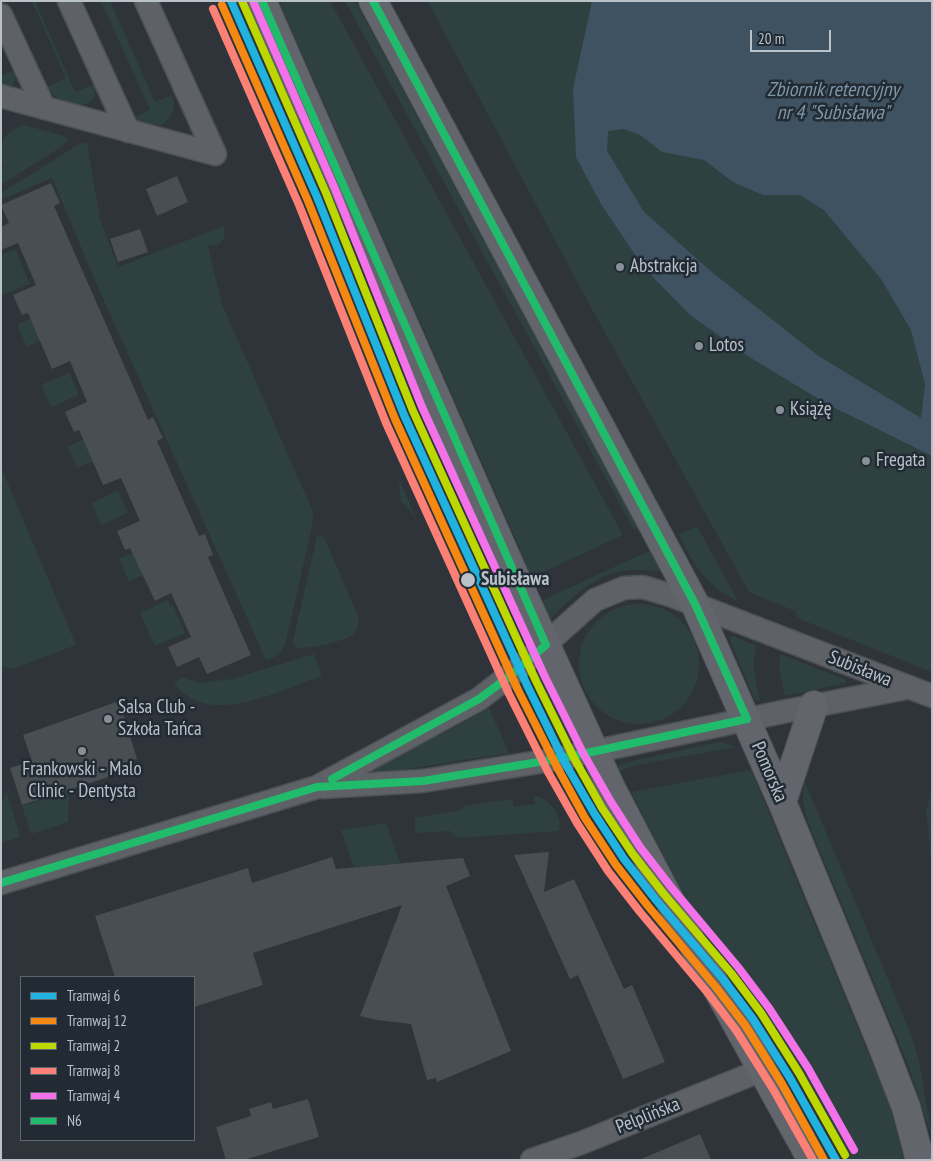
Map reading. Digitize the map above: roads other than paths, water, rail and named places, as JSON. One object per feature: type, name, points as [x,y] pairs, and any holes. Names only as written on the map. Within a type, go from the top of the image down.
[{"type":"main road","points":[[262,1],[611,788],[812,1160]]},
{"type":"main road","name":"Pomorska","points":[[373,1],[695,604],[782,802],[880,1040],[906,1107],[920,1160]]},
{"type":"main road","points":[[782,802],[814,705]]},
{"type":"street","points":[[69,1],[128,131]]},
{"type":"street","points":[[1,96],[215,154],[146,1]]},
{"type":"street","points":[[1,15],[44,108]]},
{"type":"street","name":"Subisława","points":[[1,884],[317,787],[479,699],[510,676],[596,600],[624,588],[643,587],[695,604],[906,688],[932,696]]},
{"type":"street","name":"Subisława","points":[[317,787],[423,781],[563,758],[814,705],[906,688]]},
{"type":"street","name":"Pelplińska","points":[[532,1160],[582,1143],[762,1070]]},
{"type":"water","name":"Zbiornik retencyjny nr 4 \"Subisława\"","points":[[592,1],[932,1],[932,456],[827,404],[751,358],[690,315],[644,268],[601,204],[576,157],[573,89]],"holes":[[[624,129],[640,135],[662,152],[704,160],[733,182],[763,195],[800,195],[824,210],[881,279],[911,330],[925,384],[921,418],[820,357],[714,274],[644,212],[607,151],[608,131]]]},
{"type":"tram line","name":"6","points":[[231,1],[317,197],[404,415],[527,685],[565,763],[624,859],[723,979],[753,1019],[790,1078],[836,1160]]},
{"type":"tram line","name":"2","points":[[242,1],[326,193],[413,411],[536,681],[574,758],[602,808],[632,853],[663,893],[731,973],[761,1013],[799,1073],[845,1155]]},
{"type":"tram line","name":"4","points":[[253,1],[335,189],[422,407],[545,677],[583,753],[640,847],[769,1008],[808,1068],[854,1150]]},
{"type":"tram line","name":"12","points":[[222,5],[308,201],[395,419],[518,690],[557,767],[585,818],[616,865],[745,1025],[782,1084],[824,1160]]},
{"type":"tram line","name":"8","points":[[213,9],[299,205],[386,423],[509,694],[548,772],[577,823],[608,871],[736,1030],[773,1089],[813,1160]]},
{"type":"place","name":"Abstrakcja","points":[[620,267]]},
{"type":"place","name":"Lotos","points":[[699,346]]},
{"type":"place","name":"Książę","points":[[780,410]]},
{"type":"place","name":"Fregata","points":[[866,461]]},
{"type":"place","name":"Subisława","points":[[468,580]]},
{"type":"place","name":"Salsa Club - Szkoła Tańca","points":[[108,719]]},
{"type":"place","name":"Frankowski - Malo Clinic - Dentysta","points":[[82,751]]}]
